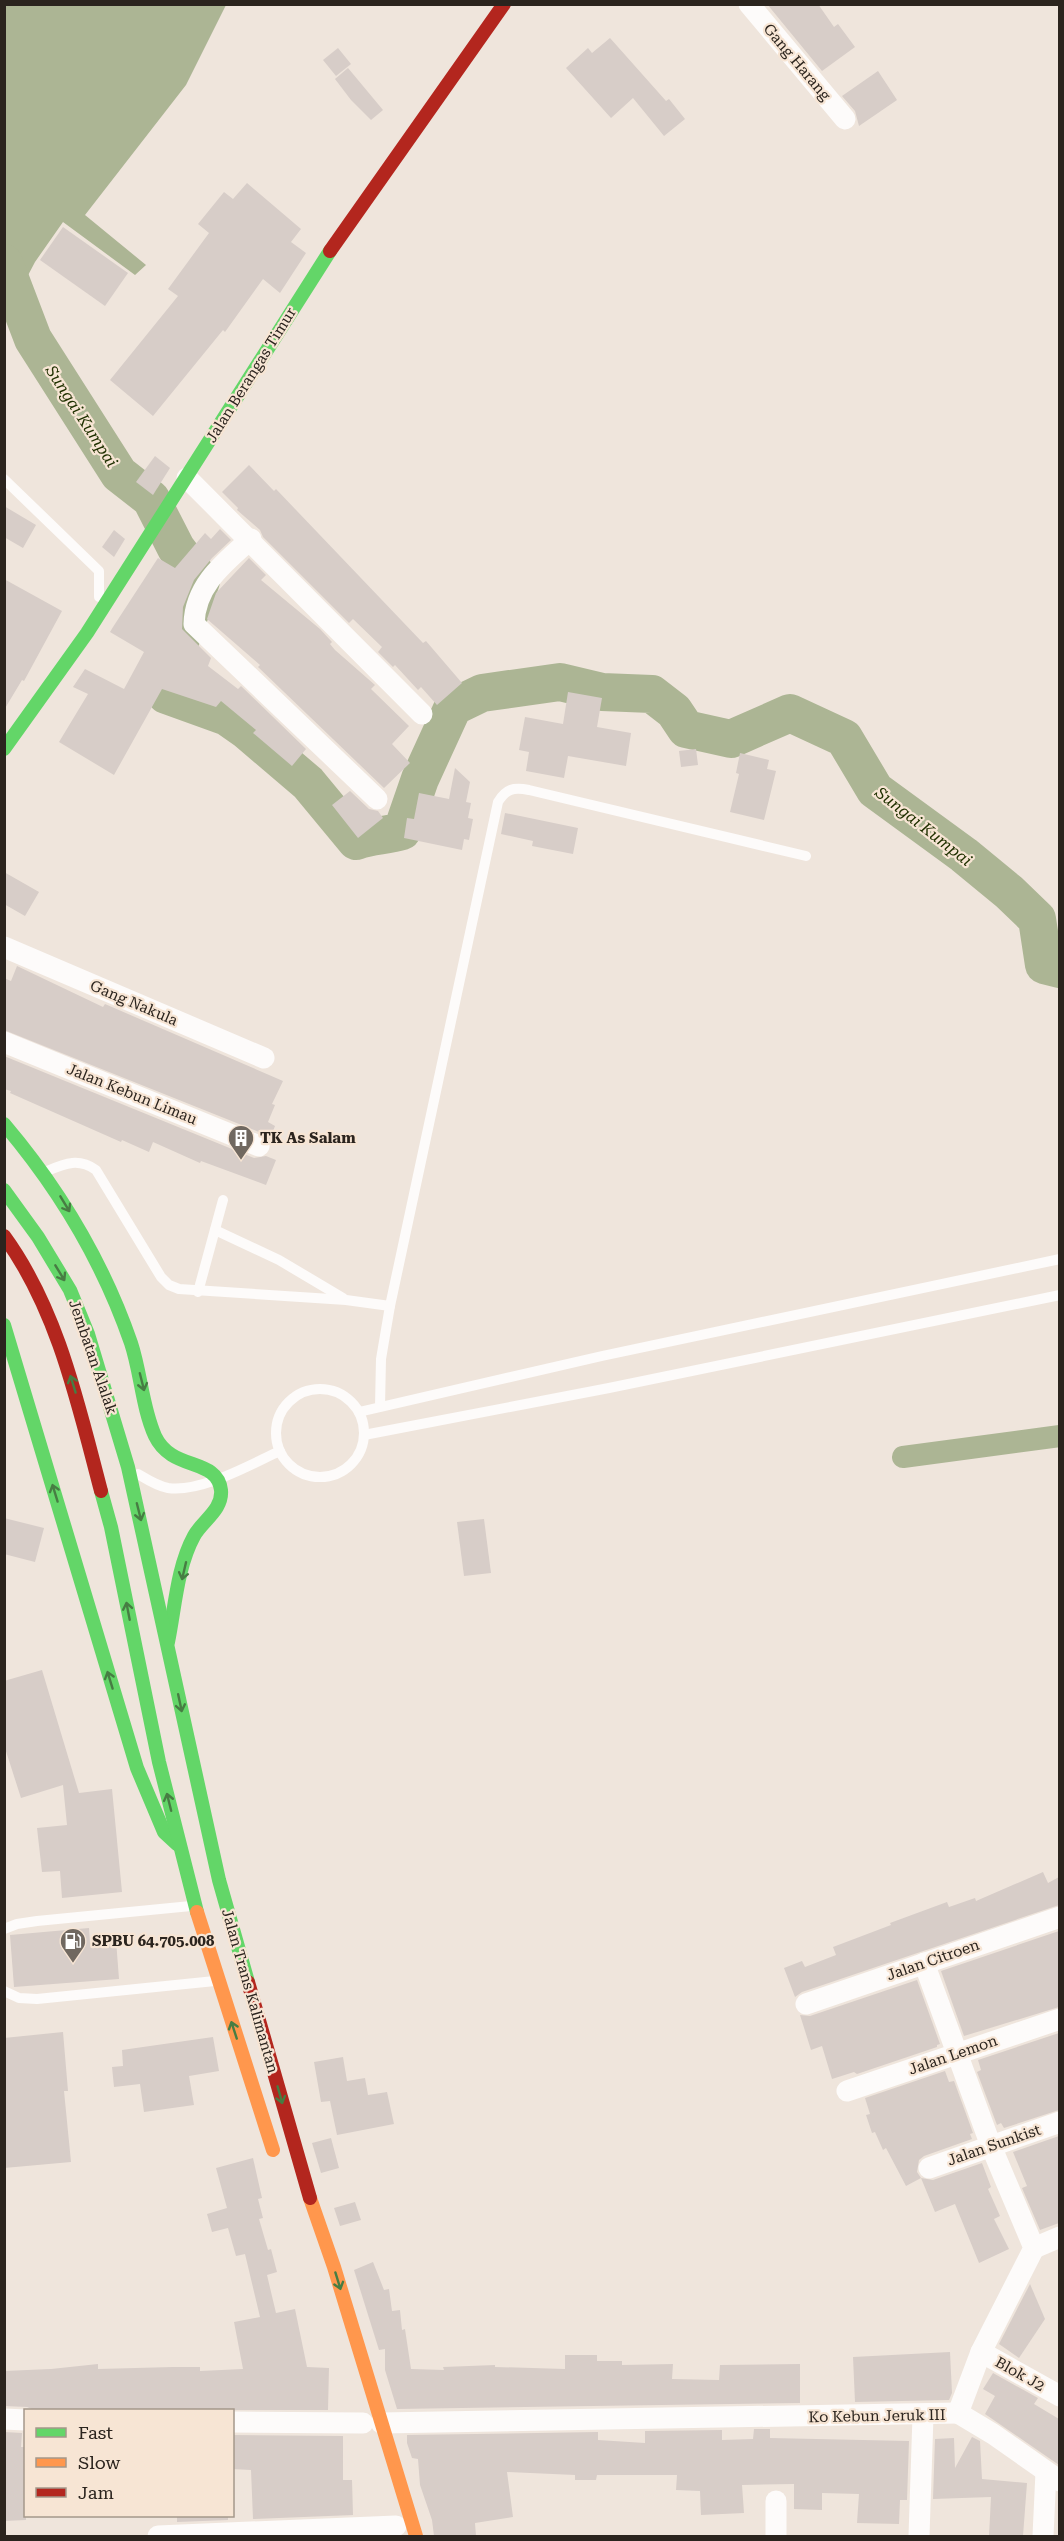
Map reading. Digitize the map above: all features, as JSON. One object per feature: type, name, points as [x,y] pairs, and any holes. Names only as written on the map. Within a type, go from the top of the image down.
[{"type":"main road","name":"Jalan Berangas Timur","points":[[4,749],[99,616],[254,367],[340,235],[504,4]]},
{"type":"main road","points":[[4,1124],[69,1211],[107,1284],[126,1329],[154,1432],[165,1452],[211,1472],[221,1489],[221,1501],[194,1536],[168,1642]]},
{"type":"main road","name":"Jembatan Alalak","points":[[4,1190],[38,1237],[70,1290],[88,1334],[119,1435]]},
{"type":"main road","name":"Jembatan Alalak","points":[[4,1236],[22,1262],[43,1302],[74,1389],[88,1441]]},
{"type":"main road","points":[[4,1325],[137,1768],[164,1832],[181,1848]]},
{"type":"main road","name":"Jalan Trans Kalimantan","points":[[119,1435],[168,1642],[219,1880],[300,2168],[334,2267],[367,2422],[395,2468],[417,2536]]},
{"type":"main road","name":"Jalan Trans Kalimantan","points":[[88,1441],[111,1527],[159,1762],[195,1905],[277,2163]]},
{"type":"main road","points":[[379,2472],[395,2468]]},
{"type":"main road","points":[[395,2523],[406,2502]]},
{"type":"street","name":"Gang Harang","points":[[748,4],[845,119]]},
{"type":"street","points":[[187,478],[251,539],[422,714]]},
{"type":"street","points":[[251,539],[212,574],[198,600],[194,624],[377,799]]},
{"type":"street","name":"Gang Nakula","points":[[4,947],[264,1058]]},
{"type":"street","name":"Jalan Kebun Limau","points":[[4,1042],[259,1146]]},
{"type":"street","name":"Jalan Citroen","points":[[806,2004],[1059,1917]]},
{"type":"street","name":"Ko Kebun Jeruk III","points":[[234,2422],[958,2414],[981,2352],[1051,2243],[991,2146],[924,1963]]},
{"type":"street","name":"Jalan Lemon","points":[[847,2091],[1059,2019]]},
{"type":"street","name":"Jalan Sunkist","points":[[929,2168],[1059,2122]]},
{"type":"street","name":"Blok J2","points":[[981,2352],[1059,2396]]},
{"type":"street","points":[[958,2414],[993,2434],[1053,2476],[1043,2536]]},
{"type":"street","points":[[919,2536],[923,2416]]},
{"type":"street","points":[[4,2419],[24,2420]]},
{"type":"street","points":[[776,2501],[776,2536]]},
{"type":"street","points":[[158,2536],[395,2523]]},
{"type":"lane","points":[[4,479],[99,571],[99,616]]},
{"type":"lane","points":[[380,1406],[381,1359],[390,1306],[498,802],[502,796],[508,790],[516,788],[529,790],[806,856]]},
{"type":"lane","points":[[42,1173],[74,1162],[85,1162],[96,1170],[161,1277],[169,1285],[179,1289],[346,1300],[390,1306]]},
{"type":"lane","points":[[198,1292],[223,1200]]},
{"type":"lane","points":[[214,1230],[279,1260],[346,1300]]},
{"type":"lane","points":[[359,1412],[614,1354],[1059,1259]]},
{"type":"lane","points":[[364,1435],[621,1386],[1059,1295]]},
{"type":"lane","points":[[312,1389],[330,1389],[346,1396],[359,1412],[364,1425],[364,1435],[364,1442],[357,1458],[345,1470],[328,1477],[311,1476],[295,1470],[280,1451],[277,1441],[277,1424],[284,1407],[296,1395],[312,1389]]},
{"type":"lane","points":[[128,1467],[153,1484],[169,1488],[185,1488],[217,1479],[280,1451]]},
{"type":"lane","points":[[4,1929],[37,1921],[195,1905]]},
{"type":"lane","points":[[4,1991],[19,1998],[37,1999],[219,1980]]},
{"type":"shaded area","points":[[5,4],[226,5],[186,85],[85,215],[146,265],[135,275],[63,222],[35,262],[5,319]]},
{"type":"building","points":[[767,4],[818,4],[834,27],[838,24],[855,47],[822,71]]},
{"type":"building","points":[[610,38],[666,101],[669,99],[685,119],[664,136],[633,98],[611,118],[566,68],[588,48],[592,53]]},
{"type":"building","points":[[338,48],[351,64],[336,76],[323,60]]},
{"type":"building","points":[[348,68],[383,110],[371,120],[351,100],[335,79]]},
{"type":"building","points":[[878,71],[897,100],[859,126],[855,111],[842,96]]},
{"type":"building","points":[[247,183],[301,229],[291,242],[306,253],[280,293],[263,279],[225,332],[223,330],[153,416],[110,380],[178,296],[168,289],[209,233],[198,224],[224,192],[233,199]]},
{"type":"building","points":[[63,227],[128,273],[105,306],[40,260]]},
{"type":"building","points":[[155,456],[170,468],[153,495],[136,482]]},
{"type":"building","points":[[249,465],[274,491],[276,489],[423,643],[426,641],[462,683],[437,705],[421,687],[418,690],[395,665],[393,667],[378,652],[382,647],[353,619],[349,623],[263,537],[260,530],[237,510],[238,508],[222,492]]},
{"type":"building","points":[[4,506],[36,525],[23,548],[4,537]]},
{"type":"building","points":[[220,529],[231,540],[194,580],[183,607],[182,629],[211,658],[208,666],[238,689],[241,686],[306,749],[292,766],[253,733],[256,730],[221,701],[216,707],[162,689],[114,775],[59,742],[88,694],[73,687],[85,669],[124,689],[144,652],[110,632],[158,558],[175,568],[205,533],[211,539]]},
{"type":"building","points":[[114,530],[125,539],[114,557],[102,547]]},
{"type":"building","points":[[249,558],[266,575],[261,580],[320,629],[332,642],[330,644],[335,650],[375,685],[371,689],[409,726],[392,744],[410,763],[384,788],[258,667],[260,665],[207,619],[216,593]]},
{"type":"building","points":[[4,579],[62,611],[24,681],[22,680],[4,710]]},
{"type":"building","points":[[568,692],[602,698],[597,727],[631,733],[626,766],[568,756],[564,778],[526,771],[529,752],[519,750],[525,717],[563,724]]},
{"type":"building","points":[[696,749],[698,765],[681,767],[679,751]]},
{"type":"building","points":[[740,753],[769,760],[767,769],[776,771],[764,820],[730,812],[739,774],[736,773]]},
{"type":"building","points":[[455,768],[470,782],[466,802],[471,803],[468,818],[473,819],[469,840],[464,839],[462,850],[404,838],[407,818],[414,819],[419,793],[449,799]]},
{"type":"building","points":[[350,791],[369,809],[378,811],[383,818],[358,838],[332,805]]},
{"type":"building","points":[[505,813],[578,828],[573,854],[532,846],[533,841],[501,834]]},
{"type":"building","points":[[4,872],[39,892],[25,916],[4,904]]},
{"type":"building","points":[[17,966],[103,1007],[105,1004],[283,1081],[272,1104],[275,1105],[268,1122],[275,1126],[270,1139],[264,1134],[4,1030],[4,978],[11,981]]},
{"type":"building","points":[[4,1056],[254,1158],[266,1156],[276,1160],[266,1185],[201,1161],[200,1163],[153,1142],[149,1152],[122,1140],[121,1142],[10,1093],[11,1091],[4,1089]]},
{"type":"building","points":[[4,1518],[44,1528],[35,1562],[4,1554]]},
{"type":"building","points":[[484,1519],[491,1573],[464,1576],[457,1522]]},
{"type":"building","points":[[42,1670],[79,1793],[112,1789],[122,1892],[62,1898],[60,1871],[42,1872],[37,1828],[67,1825],[63,1785],[21,1798],[4,1745],[4,1681]]},
{"type":"building","points":[[1043,1872],[1048,1883],[1059,1877],[1059,1905],[802,1992],[795,1997],[784,1968],[802,1961],[805,1967],[836,1955],[833,1947],[891,1925],[890,1923],[947,1902],[949,1907],[975,1898],[976,1901]]},
{"type":"building","points":[[89,1928],[90,1943],[116,1940],[119,1979],[14,1987],[10,1935]]},
{"type":"building","points":[[1059,1931],[1059,2007],[964,2036],[941,1971]]},
{"type":"building","points":[[917,1980],[940,2044],[937,2047],[857,2074],[854,2072],[832,2079],[822,2046],[811,2050],[800,2015],[810,2016]]},
{"type":"building","points":[[63,2032],[68,2091],[64,2091],[71,2162],[4,2168],[4,2038]]},
{"type":"building","points":[[1059,2033],[1059,2110],[1004,2128],[1001,2123],[997,2125],[977,2072],[981,2070],[978,2060]]},
{"type":"building","points":[[213,2037],[219,2071],[189,2076],[194,2105],[144,2112],[140,2084],[114,2087],[112,2067],[123,2066],[122,2050]]},
{"type":"building","points":[[343,2057],[347,2081],[365,2078],[368,2095],[387,2092],[394,2124],[337,2135],[330,2101],[321,2102],[314,2062]]},
{"type":"building","points":[[945,2071],[949,2082],[954,2081],[973,2133],[970,2134],[972,2139],[924,2156],[919,2160],[917,2172],[921,2178],[906,2186],[886,2148],[883,2150],[875,2132],[872,2133],[866,2115],[870,2114],[865,2098]]},
{"type":"building","points":[[1059,2136],[1059,2223],[1040,2230],[1022,2188],[1027,2186],[1013,2152]]},
{"type":"building","points":[[331,2138],[339,2168],[321,2173],[312,2143]]},
{"type":"building","points":[[253,2158],[262,2198],[258,2199],[263,2218],[259,2219],[277,2272],[267,2275],[276,2313],[295,2309],[307,2367],[329,2368],[328,2410],[32,2409],[4,2406],[4,2371],[98,2364],[98,2369],[200,2367],[200,2371],[243,2369],[234,2322],[260,2317],[245,2254],[236,2256],[228,2228],[212,2232],[207,2214],[227,2208],[216,2168]]},
{"type":"building","points":[[982,2163],[991,2187],[988,2189],[1000,2216],[994,2219],[1009,2249],[979,2263],[955,2204],[935,2212],[921,2178],[933,2180]]},
{"type":"building","points":[[355,2202],[361,2220],[340,2226],[334,2208]]},
{"type":"building","points":[[373,2262],[384,2290],[389,2289],[392,2311],[400,2310],[411,2369],[444,2370],[443,2367],[495,2365],[495,2367],[565,2369],[565,2355],[597,2355],[597,2361],[622,2361],[622,2365],[673,2364],[672,2379],[719,2380],[720,2365],[800,2364],[800,2403],[397,2409],[385,2370],[385,2349],[379,2350],[354,2270]]},
{"type":"building","points":[[1030,2284],[1045,2319],[1019,2358],[999,2344]]},
{"type":"building","points":[[950,2352],[952,2393],[949,2400],[855,2402],[853,2357]]},
{"type":"building","points":[[993,2373],[1038,2398],[1034,2404],[1059,2419],[1059,2465],[985,2414],[995,2396],[983,2389]]},
{"type":"building","points":[[754,2429],[770,2429],[770,2438],[909,2441],[907,2500],[900,2500],[899,2524],[857,2523],[859,2494],[822,2493],[822,2510],[794,2509],[794,2484],[742,2485],[744,2513],[701,2515],[700,2491],[676,2490],[677,2475],[597,2475],[596,2480],[575,2480],[575,2475],[507,2472],[513,2517],[475,2523],[476,2536],[434,2536],[432,2520],[420,2485],[418,2459],[412,2458],[407,2443],[407,2435],[598,2432],[598,2440],[645,2443],[645,2431],[722,2430],[722,2440],[753,2439]]},
{"type":"building","points":[[4,2432],[22,2433],[24,2517],[26,2520],[4,2521]]},
{"type":"building","points":[[234,2435],[343,2436],[343,2480],[352,2480],[353,2515],[253,2519],[251,2470],[234,2469]]},
{"type":"building","points":[[972,2437],[980,2441],[982,2479],[1027,2483],[1023,2536],[989,2536],[991,2497],[933,2499],[935,2439],[954,2438],[955,2468]]},
{"type":"building","points":[[177,2517],[228,2517],[228,2520],[177,2522]]},
{"type":"waterway","name":"Sungai Kumpai","points":[[4,263],[33,339],[119,474],[151,499],[176,548],[201,581],[168,676],[166,695],[227,717],[247,731],[308,783],[356,841],[402,831],[420,779],[453,707],[482,693],[560,682],[602,692],[652,694],[674,711],[686,729],[731,739],[790,713],[844,738],[875,790],[964,855],[1009,892],[1037,919],[1044,965],[1060,969]]},
{"type":"waterway","points":[[903,1457],[1060,1436]]},
{"type":"traffic: fast","points":[[4,749],[87,633],[330,251]]},
{"type":"traffic: fast","points":[[4,1124],[44,1175],[61,1201],[107,1284],[131,1343],[147,1413],[155,1436],[172,1455],[203,1468],[218,1480],[221,1490],[219,1504],[194,1536],[188,1548],[177,1588],[168,1642]]},
{"type":"traffic: fast","points":[[4,1190],[38,1237],[70,1290],[88,1334],[128,1467],[219,1880],[248,1982]]},
{"type":"traffic: fast","points":[[4,1325],[137,1768],[164,1832],[177,1844]]},
{"type":"traffic: fast","points":[[101,1491],[111,1527],[159,1762],[197,1912]]},
{"type":"traffic: slow","points":[[197,1912],[273,2150]]},
{"type":"traffic: slow","points":[[310,2198],[334,2267],[416,2536]]},
{"type":"traffic: jam","points":[[330,251],[504,4]]},
{"type":"traffic: jam","points":[[4,1236],[23,1265],[52,1326],[74,1392],[101,1491]]},
{"type":"traffic: jam","points":[[248,1982],[310,2198]]},
{"type":"place","name":"TK As Salam","points":[[241,1161]]},
{"type":"place","name":"SPBU 64.705.008","points":[[73,1964]]}]
